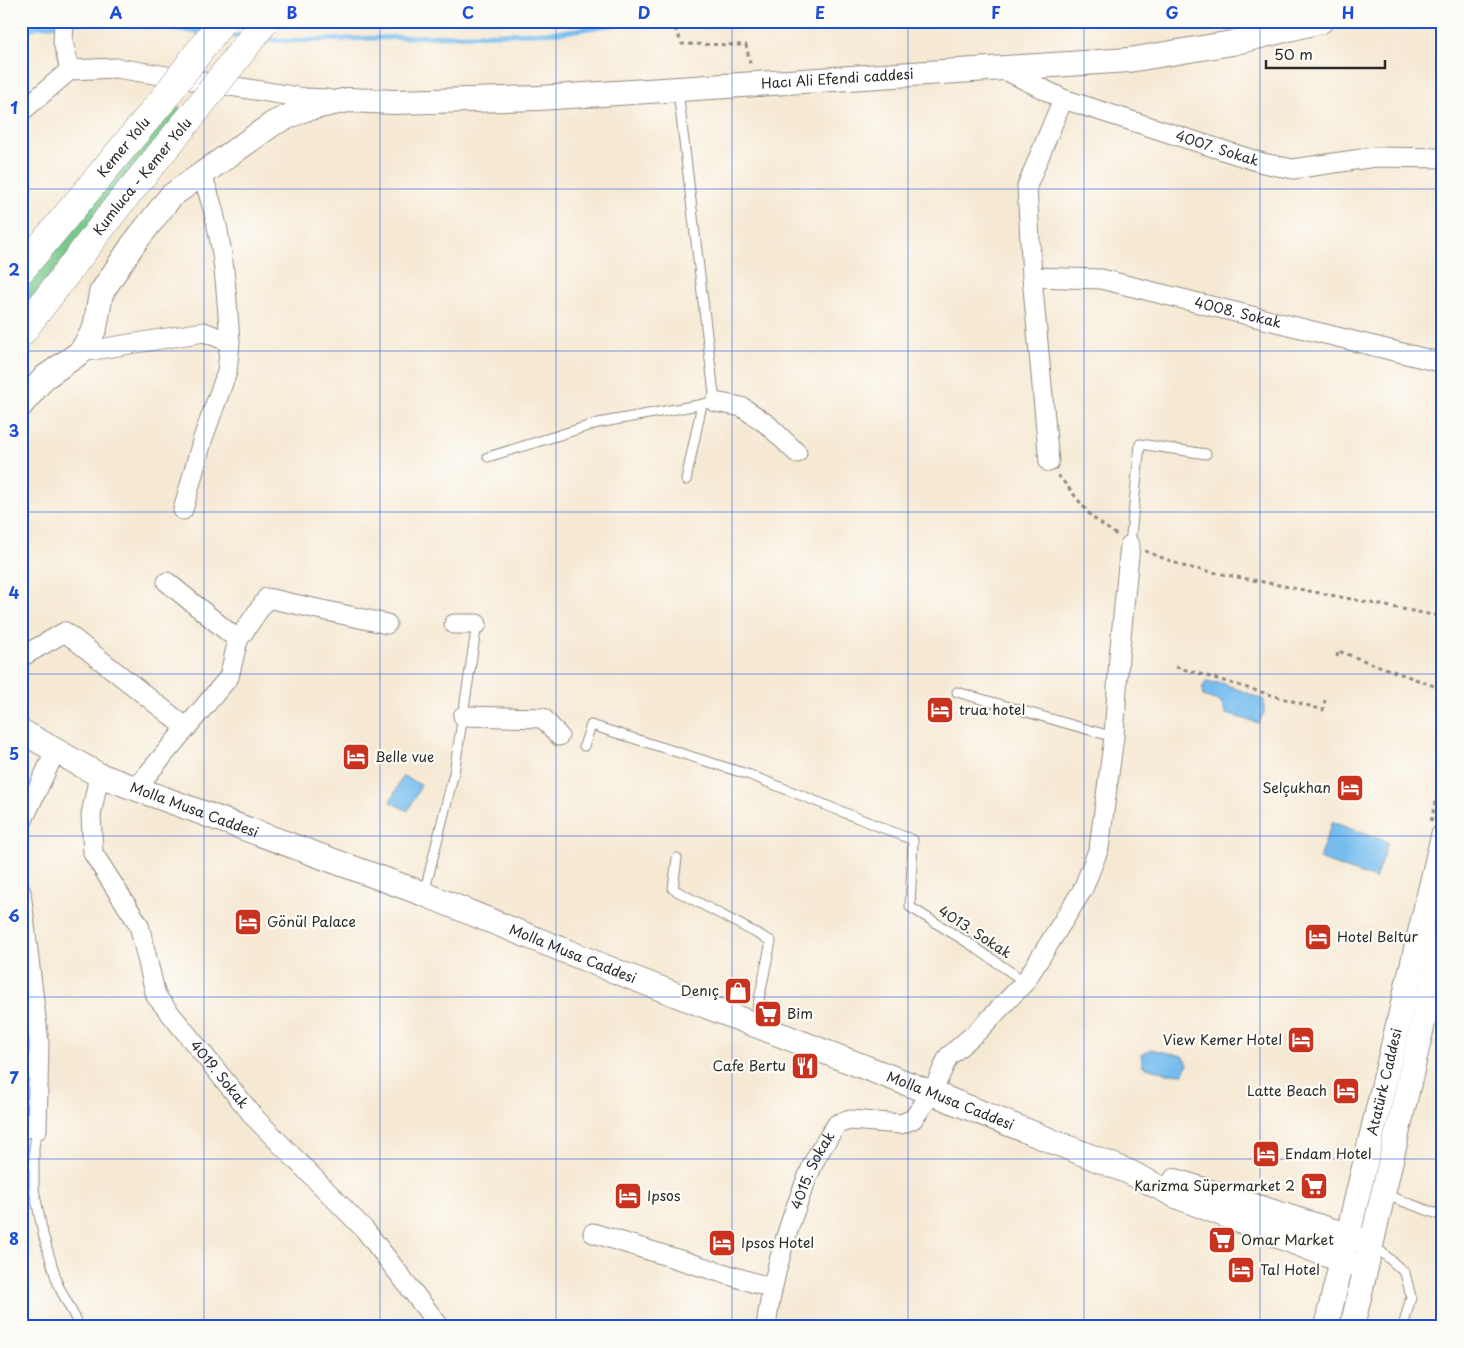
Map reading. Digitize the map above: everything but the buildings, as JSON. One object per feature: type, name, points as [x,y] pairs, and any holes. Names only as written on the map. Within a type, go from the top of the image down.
[{"type":"highway","name":"Kemer Yolu","points":[[21,270],[162,101],[222,21]]},
{"type":"highway","name":"Kumluca - Kemer Yolu","points":[[21,333],[116,208],[194,113],[265,21]]},
{"type":"street","points":[[64,21],[63,42],[70,70]]},
{"type":"street","name":"Hacı Ali Efendi caddesi","points":[[81,352],[95,328],[101,293],[132,246],[171,196],[274,123],[305,109],[348,100],[394,102],[539,98],[1129,60],[1232,43],[1321,21]]},
{"type":"street","points":[[21,112],[70,70],[116,68],[305,98],[348,100]]},
{"type":"street","name":"4007. Sokak","points":[[1003,69],[1062,99],[1263,163],[1293,169],[1375,157],[1443,158]]},
{"type":"street","points":[[1048,462],[1032,277],[1028,186],[1062,99]]},
{"type":"street","points":[[183,510],[200,446],[227,372],[230,342],[219,237],[211,196],[201,173]]},
{"type":"street","name":"4008. Sokak","points":[[1032,277],[1101,279],[1443,363]]},
{"type":"street","points":[[21,405],[45,377],[81,352],[204,332],[230,342]]},
{"type":"street","points":[[708,403],[742,407],[768,425],[797,453]]},
{"type":"street","name":"4015. Sokak","points":[[766,1327],[771,1288],[814,1163],[837,1124],[850,1120],[900,1124],[913,1119],[932,1093],[948,1057],[980,1029],[1025,982],[1083,889],[1099,848],[1114,737],[1119,657],[1130,545]]},
{"type":"street","points":[[167,582],[238,640]]},
{"type":"street","points":[[136,788],[230,678],[238,640],[267,598],[387,624]]},
{"type":"street","points":[[454,624],[477,624]]},
{"type":"street","points":[[21,656],[65,632],[187,728]]},
{"type":"street","points":[[463,716],[543,718],[559,736]]},
{"type":"street","name":"Molla Musa Caddesi","points":[[21,731],[100,775],[424,894],[1129,1172]]},
{"type":"street","points":[[21,824],[56,750]]},
{"type":"street","name":"4019. Sokak","points":[[100,775],[91,814],[93,853],[139,925],[156,996],[255,1118],[365,1230],[440,1327]]},
{"type":"street","name":"Atatürk Caddesi","points":[[1326,1327],[1443,836]]},
{"type":"street","points":[[21,892],[40,1043],[30,1078],[29,1133]]},
{"type":"street","name":"Atatürk Caddesi","points":[[1352,1327],[1375,1256],[1383,1194],[1443,937]]},
{"type":"street","points":[[1129,1172],[1181,1182],[1348,1235],[1375,1256]]},
{"type":"street","points":[[1129,1172],[1176,1196],[1341,1259],[1375,1256]]},
{"type":"street","points":[[593,1233],[771,1288]]},
{"type":"lane","points":[[678,89],[708,403],[686,480]]},
{"type":"lane","points":[[488,456],[598,423],[708,403]]},
{"type":"lane","points":[[1130,545],[1140,444],[1206,454]]},
{"type":"lane","points":[[424,894],[454,773],[477,624]]},
{"type":"lane","points":[[957,692],[1114,737]]},
{"type":"lane","name":"4013. Sokak","points":[[584,746],[590,725],[750,775],[913,840],[910,907],[970,944],[1025,982]]},
{"type":"lane","points":[[677,858],[673,889],[771,941],[754,1024]]},
{"type":"lane","points":[[29,1133],[34,1147],[34,1189],[44,1234],[58,1285],[80,1327]]},
{"type":"lane","points":[[1383,1194],[1443,1216]]},
{"type":"lane","points":[[1375,1256],[1405,1273],[1411,1297],[1403,1327]]},
{"type":"path","points":[[672,21],[682,44],[746,45],[754,84]]},
{"type":"path","points":[[1048,462],[1092,517],[1130,545],[1186,567],[1443,617]]},
{"type":"path","points":[[1337,657],[1338,651],[1437,687],[1440,678]]},
{"type":"path","points":[[1176,667],[1323,710],[1326,700]]},
{"type":"green space","points":[[168,104],[183,109],[21,313],[21,289]]},
{"type":"water","points":[[1206,682],[1222,683],[1264,700],[1264,712],[1259,723],[1226,714],[1221,702],[1203,696],[1202,688]]},
{"type":"water","points":[[403,776],[421,785],[408,811],[390,802]]},
{"type":"water","points":[[1332,822],[1388,842],[1375,879],[1319,859]]},
{"type":"water","points":[[1150,1049],[1183,1056],[1188,1064],[1183,1074],[1167,1073],[1143,1066],[1141,1055]]},
{"type":"waterway","points":[[68,23],[93,21],[202,32]]},
{"type":"waterway","points":[[263,39],[286,41],[563,32],[636,21]]},
{"type":"waterway","points":[[21,31],[39,26],[60,24]]},
{"type":"waterway","points":[[223,35],[242,36]]},
{"type":"place","name":"trua hotel","points":[[940,710]]},
{"type":"place","name":"Belle vue","points":[[356,757]]},
{"type":"place","name":"Selçukhan","points":[[1350,788]]},
{"type":"place","name":"Gönül Palace","points":[[248,922]]},
{"type":"place","name":"Hotel Beltur","points":[[1318,937]]},
{"type":"place","name":"Denıç","points":[[738,991]]},
{"type":"place","name":"Bim","points":[[768,1014]]},
{"type":"place","name":"View Kemer Hotel","points":[[1301,1040]]},
{"type":"place","name":"Cafe Bertu","points":[[805,1066]]},
{"type":"place","name":"Latte Beach","points":[[1346,1091]]},
{"type":"place","name":"Endam Hotel","points":[[1266,1154]]},
{"type":"place","name":"Karizma Süpermarket 2","points":[[1314,1186]]},
{"type":"place","name":"Ipsos","points":[[628,1196]]},
{"type":"place","name":"Omar Market","points":[[1222,1240]]},
{"type":"place","name":"Ipsos Hotel","points":[[722,1243]]},
{"type":"place","name":"Tal Hotel","points":[[1241,1270]]}]
